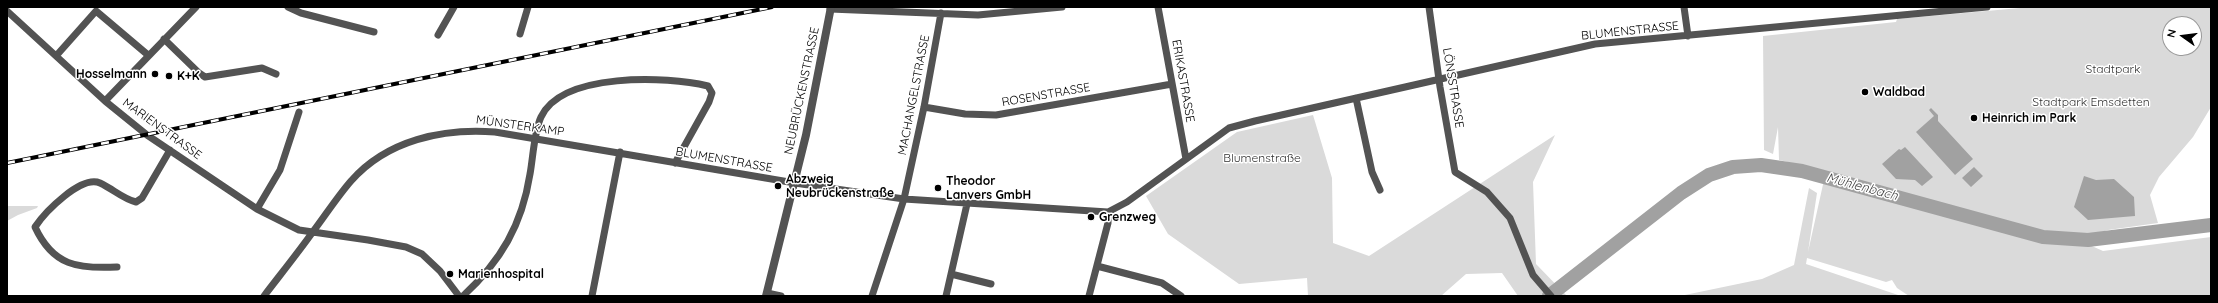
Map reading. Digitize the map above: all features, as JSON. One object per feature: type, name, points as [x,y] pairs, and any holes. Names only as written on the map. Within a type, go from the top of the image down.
[{"type":"street","points":[[105,101],[196,7]]},
{"type":"street","points":[[288,7],[302,13],[374,32]]},
{"type":"street","points":[[438,35],[454,7]]},
{"type":"street","points":[[520,34],[528,7]]},
{"type":"street","points":[[831,8],[978,15],[1062,7]]},
{"type":"street","name":"ERIKASTRASSE","points":[[1158,7],[1186,159]]},
{"type":"street","name":"LÖNSSTRASSE","points":[[1429,7],[1455,172],[1487,192],[1510,218],[1520,239],[1533,274],[1549,294]]},
{"type":"street","points":[[1684,7],[1688,36]]},
{"type":"street","name":"BLUMENSTRASSE","points":[[620,152],[675,163],[795,183],[904,199],[1108,212],[1127,202],[1229,128],[1356,98],[1595,44],[1987,7]]},
{"type":"street","name":"NEUBRÜCKENSTRASSE","points":[[767,294],[816,92],[831,8]]},
{"type":"street","points":[[56,56],[96,9],[148,56]]},
{"type":"street","name":"MARIENSTRASSE","points":[[7,11],[105,101],[147,135],[257,209],[300,230],[406,247],[422,254],[440,271],[459,296]]},
{"type":"street","name":"MACHANGELSTRASSE","points":[[872,296],[904,199],[924,107],[941,13]]},
{"type":"street","points":[[164,39],[205,77],[262,68],[276,74]]},
{"type":"street","points":[[462,296],[480,280],[517,226],[526,202],[540,118],[548,106],[573,91],[599,84],[633,79],[671,79],[708,86],[712,93],[709,102],[675,163]]},
{"type":"street","name":"ROSENSTRASSE","points":[[924,107],[965,114],[996,115],[1172,84]]},
{"type":"street","points":[[1356,98],[1372,172],[1380,190]]},
{"type":"street","points":[[257,209],[280,170],[299,112]]},
{"type":"street","name":"MÜNSTERKAMP","points":[[264,296],[351,181],[370,164],[394,148],[434,134],[453,131],[495,132],[620,152]]},
{"type":"street","points":[[117,267],[91,269],[68,264],[52,251],[34,227],[52,207],[84,183],[100,183],[129,200],[136,202],[142,198],[170,150]]},
{"type":"street","points":[[592,296],[620,152]]},
{"type":"street","points":[[946,296],[967,204]]},
{"type":"street","points":[[1089,296],[1108,222],[1108,212]]},
{"type":"street","points":[[1097,266],[1162,283],[1181,296]]},
{"type":"street","points":[[951,274],[991,284]]},
{"type":"street","points":[[767,294],[781,296]]},
{"type":"green space","points":[[2031,7],[2211,7],[2211,107],[2193,137],[2159,177],[2150,195],[2158,223],[2108,230],[2076,239],[2103,251],[2211,237],[2211,296],[1909,296],[1897,288],[1892,280],[1886,282],[1807,258],[1806,264],[1901,296],[1680,296],[1762,279],[1794,265],[1809,188],[1817,193],[1808,252],[1826,171],[1779,160],[1778,127],[1773,154],[1764,150],[1763,36],[1896,22],[1897,19]]},
{"type":"green space","name":"Blumenstraße","points":[[1313,115],[1332,178],[1333,243],[1369,256],[1555,135],[1533,182],[1536,264],[1567,296],[1518,296],[1502,273],[1466,274],[1441,296],[1308,296],[1307,278],[1239,284],[1168,234],[1146,196],[1237,132]]},
{"type":"green space","points":[[7,206],[38,206],[37,208],[7,221]]},
{"type":"shaded area","points":[[1931,108],[1938,115],[1938,121],[1973,159],[1955,175],[1916,132],[1934,116],[1929,110]]},
{"type":"shaded area","points":[[1905,147],[1933,177],[1922,186],[1915,180],[1896,179],[1882,164],[1899,149],[1901,150]]},
{"type":"shaded area","points":[[1974,167],[1983,176],[1971,187],[1962,178]]},
{"type":"shaded area","points":[[2084,176],[2096,180],[2114,179],[2134,197],[2135,216],[2088,220],[2074,207]]},
{"type":"waterway","name":"Mühlenbach","points":[[1549,296],[1681,193],[1709,175],[1733,167],[1761,165],[1802,171],[2043,237],[2088,240],[2211,225]]},
{"type":"railway","points":[[7,163],[772,7]]},
{"type":"place","name":"Hosselmann","points":[[155,74]]},
{"type":"place","name":"K+K","points":[[169,76]]},
{"type":"place","name":"Waldbad","points":[[1865,92]]},
{"type":"place","name":"Heinrich im Park","points":[[1974,118]]},
{"type":"place","name":"Abzweig Neubrückenstraße","points":[[778,186]]},
{"type":"place","name":"Theodor Lanvers GmbH","points":[[938,188]]},
{"type":"place","name":"Grenzweg","points":[[1091,217]]},
{"type":"place","name":"Marienhospital","points":[[450,274]]},
{"type":"park label","name":"Stadtpark","points":[[2113,69]]},
{"type":"park label","name":"Stadtpark Emsdetten","points":[[2091,102]]}]
